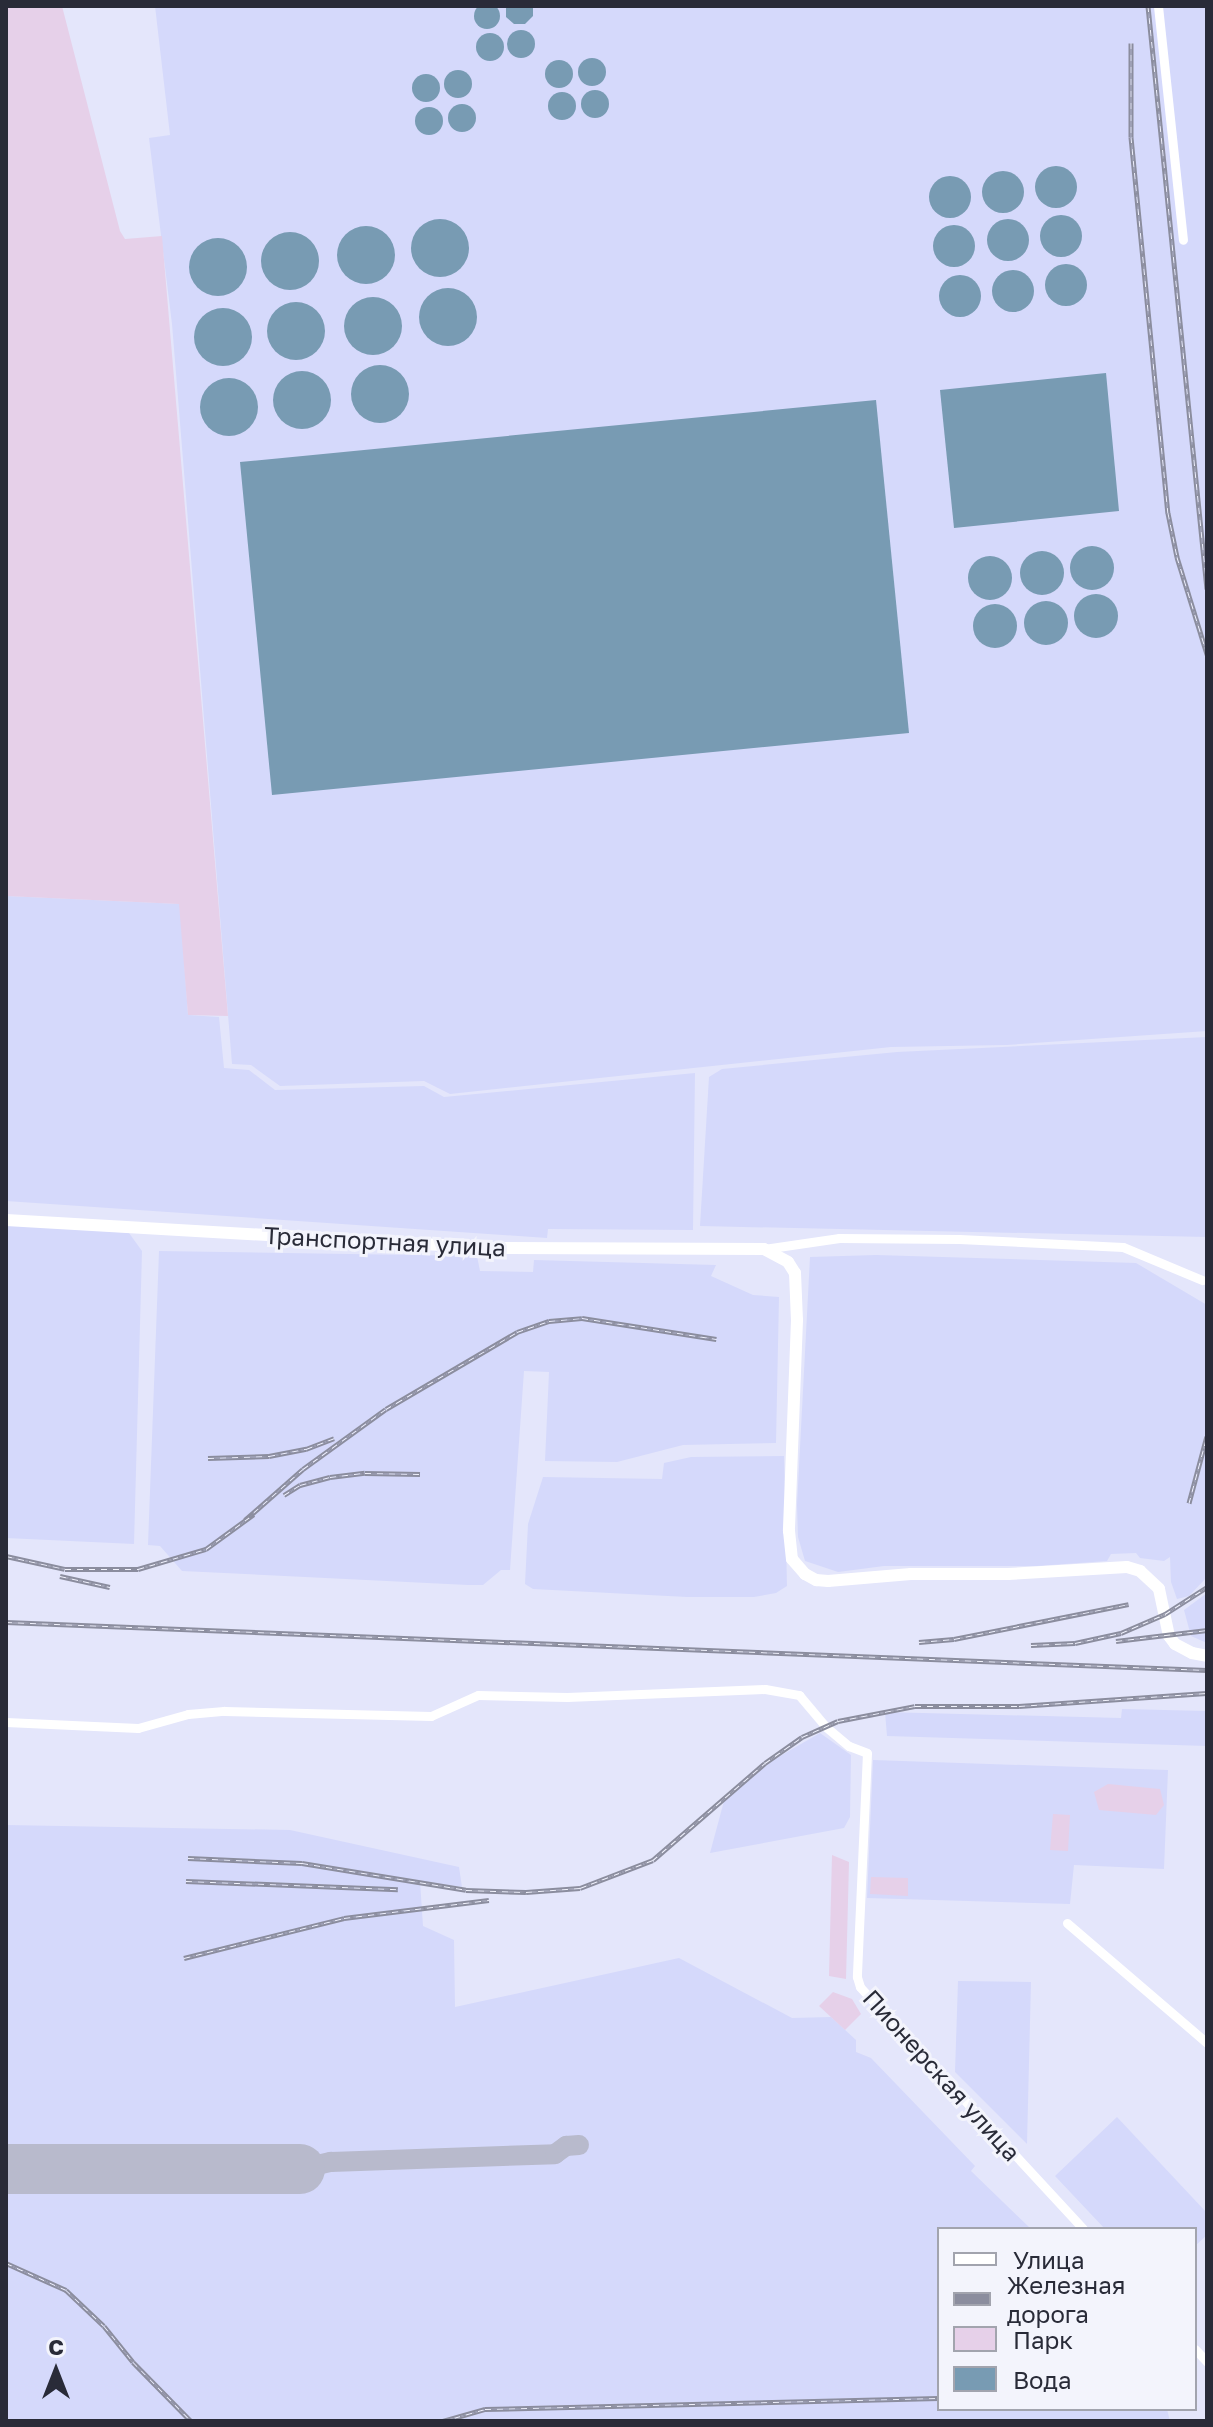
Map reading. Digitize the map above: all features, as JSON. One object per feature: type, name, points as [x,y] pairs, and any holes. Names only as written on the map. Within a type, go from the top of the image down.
[{"type":"street","points":[[1158,6],[1183,240]]},
{"type":"street","name":"Транспортная улица","points":[[6,1220],[489,1248],[764,1249]]},
{"type":"street","points":[[764,1249],[839,1238],[1123,1247],[1202,1280]]},
{"type":"street","points":[[764,1249],[788,1262],[795,1273],[797,1320],[789,1531],[792,1559],[805,1574],[816,1580],[828,1581],[911,1574],[1008,1574],[1127,1567],[1140,1571],[1159,1589],[1169,1636],[1175,1644],[1192,1653],[1207,1656]]},
{"type":"street","name":"Пионерская улица","points":[[6,1722],[138,1728],[188,1714],[224,1711],[431,1716],[478,1695],[567,1697],[765,1689],[799,1695],[826,1727],[849,1746],[867,1753],[857,1977],[860,1987],[1081,2227]]},
{"type":"street","points":[[1067,1923],[1207,2043]]},
{"type":"shaded area","points":[[155,6],[1207,6],[1207,1031],[1007,1045],[891,1047],[450,1094],[424,1081],[280,1086],[251,1065],[232,1064],[172,324],[149,138],[170,135]]},
{"type":"shaded area","points":[[6,896],[180,904],[188,1015],[219,1017],[224,1068],[249,1070],[275,1090],[424,1086],[444,1097],[695,1073],[693,1230],[548,1229],[547,1238],[6,1201]]},
{"type":"shaded area","points":[[1207,1037],[1207,1237],[700,1226],[709,1077],[722,1069],[897,1052]]},
{"type":"shaded area","points":[[6,1224],[129,1233],[142,1251],[134,1544],[6,1538]]},
{"type":"shaded area","points":[[159,1251],[477,1256],[480,1271],[533,1272],[534,1260],[716,1265],[711,1276],[753,1295],[779,1297],[776,1443],[683,1445],[617,1462],[545,1461],[549,1372],[524,1371],[510,1570],[501,1570],[483,1585],[182,1571],[160,1546],[148,1545]]},
{"type":"shaded area","points":[[876,1255],[1136,1263],[1207,1305],[1207,1577],[1189,1596],[1177,1599],[1171,1582],[1170,1557],[1164,1561],[1140,1558],[1136,1553],[1111,1554],[1107,1561],[1037,1566],[884,1566],[838,1572],[805,1561],[798,1537],[797,1505],[810,1257]]},
{"type":"shaded area","points":[[784,1456],[787,1586],[776,1593],[754,1597],[687,1597],[533,1589],[525,1584],[528,1524],[543,1477],[662,1479],[664,1463],[691,1457]]},
{"type":"shaded area","points":[[1207,1593],[1207,1643],[1191,1636],[1184,1610]]},
{"type":"shaded area","points":[[1122,1709],[1207,1711],[1207,1746],[887,1736],[885,1712],[1121,1718]]},
{"type":"shaded area","points":[[820,1733],[851,1755],[850,1817],[844,1828],[710,1853],[724,1801],[768,1763]]},
{"type":"shaded area","points":[[873,1760],[1168,1770],[1164,1869],[1074,1865],[1070,1904],[867,1898]]},
{"type":"shaded area","points":[[6,1825],[290,1830],[459,1867],[462,1887],[420,1881],[423,1926],[454,1940],[455,2007],[679,1958],[792,2018],[831,2017],[856,2040],[856,2052],[871,2058],[975,2166],[971,2171],[1029,2227],[937,2227],[937,2411],[1168,2411],[1170,2421],[6,2421]]},
{"type":"shaded area","points":[[958,1981],[1031,1982],[1027,2144],[955,2072]]},
{"type":"shaded area","points":[[1117,2117],[1207,2213],[1207,2235],[1197,2244],[1197,2227],[1103,2227],[1055,2176]]},
{"type":"green space","points":[[6,6],[62,6],[120,231],[125,239],[162,236],[228,1016],[188,1015],[179,904],[6,896]]},
{"type":"green space","points":[[1108,1784],[1160,1789],[1164,1805],[1156,1815],[1099,1810],[1094,1792]]},
{"type":"green space","points":[[1053,1814],[1070,1815],[1068,1851],[1050,1850]]},
{"type":"green space","points":[[832,1855],[849,1862],[846,1979],[829,1976]]},
{"type":"green space","points":[[871,1877],[908,1878],[908,1896],[870,1894]]},
{"type":"green space","points":[[833,1992],[852,1999],[861,2014],[845,2030],[819,2006]]},
{"type":"water","points":[[487,3],[496,7],[500,16],[496,25],[487,29],[478,25],[474,16],[478,7]]},
{"type":"water","points":[[506,6],[533,6],[533,16],[525,24],[514,24],[506,17]]},
{"type":"water","points":[[521,30],[531,34],[535,44],[531,54],[521,58],[511,54],[507,44],[511,34]]},
{"type":"water","points":[[490,33],[500,37],[504,47],[500,57],[490,61],[480,57],[476,47],[480,37]]},
{"type":"water","points":[[592,58],[602,62],[606,72],[602,82],[592,86],[582,82],[578,72],[582,62]]},
{"type":"water","points":[[559,60],[569,64],[573,74],[569,84],[559,88],[549,84],[545,74],[549,64]]},
{"type":"water","points":[[458,70],[468,74],[472,84],[468,94],[458,98],[448,94],[444,84],[448,74]]},
{"type":"water","points":[[426,74],[436,78],[440,88],[436,98],[426,102],[416,98],[412,88],[416,78]]},
{"type":"water","points":[[595,90],[605,94],[609,104],[605,114],[595,118],[585,114],[581,104],[585,94]]},
{"type":"water","points":[[562,92],[572,96],[576,106],[572,116],[562,120],[552,116],[548,106],[552,96]]},
{"type":"water","points":[[462,104],[472,108],[476,118],[472,128],[462,132],[452,128],[448,118],[452,108]]},
{"type":"water","points":[[429,107],[439,111],[443,121],[439,131],[429,135],[419,131],[415,121],[419,111]]},
{"type":"water","points":[[1056,166],[1071,172],[1077,187],[1071,202],[1056,208],[1041,202],[1035,187],[1041,172]]},
{"type":"water","points":[[1003,171],[1018,177],[1024,192],[1018,207],[1003,213],[988,207],[982,192],[988,177]]},
{"type":"water","points":[[950,176],[965,182],[971,197],[965,212],[950,218],[935,212],[929,197],[935,182]]},
{"type":"water","points":[[1061,215],[1076,221],[1082,236],[1076,251],[1061,257],[1046,251],[1040,236],[1046,221]]},
{"type":"water","points":[[440,219],[451,221],[460,228],[467,237],[467,259],[460,268],[451,275],[440,277],[429,275],[420,268],[413,259],[411,248],[413,237],[420,228],[429,221]]},
{"type":"water","points":[[1008,219],[1023,225],[1029,240],[1023,255],[1008,261],[993,255],[987,240],[993,225]]},
{"type":"water","points":[[954,225],[969,231],[975,246],[969,261],[954,267],[939,261],[933,246],[939,231]]},
{"type":"water","points":[[366,226],[377,228],[386,235],[393,244],[393,266],[386,275],[377,282],[366,284],[355,282],[346,275],[339,266],[337,255],[339,244],[346,235],[355,228]]},
{"type":"water","points":[[290,232],[301,234],[310,241],[317,250],[317,272],[310,281],[301,288],[290,290],[279,288],[270,281],[263,272],[261,261],[263,250],[270,241],[279,234]]},
{"type":"water","points":[[218,238],[229,240],[238,247],[245,256],[245,278],[238,287],[229,294],[218,296],[207,294],[198,287],[191,278],[189,267],[191,256],[198,247],[207,240]]},
{"type":"water","points":[[1066,264],[1081,270],[1087,285],[1081,300],[1066,306],[1051,300],[1045,285],[1051,270]]},
{"type":"water","points":[[1013,270],[1028,276],[1034,291],[1028,306],[1013,312],[998,306],[992,291],[998,276]]},
{"type":"water","points":[[960,275],[975,281],[981,296],[975,311],[960,317],[945,311],[939,296],[945,281]]},
{"type":"water","points":[[448,288],[459,290],[468,297],[475,306],[475,328],[468,337],[459,344],[448,346],[437,344],[428,337],[421,328],[419,317],[421,306],[428,297],[437,290]]},
{"type":"water","points":[[373,297],[384,299],[393,306],[400,315],[400,337],[393,346],[384,353],[373,355],[362,353],[353,346],[346,337],[344,326],[346,315],[353,306],[362,299]]},
{"type":"water","points":[[296,302],[307,304],[316,311],[323,320],[323,342],[316,351],[307,358],[296,360],[285,358],[276,351],[269,342],[267,331],[269,320],[276,311],[285,304]]},
{"type":"water","points":[[223,308],[234,310],[243,317],[250,326],[250,348],[243,357],[234,364],[223,366],[212,364],[203,357],[196,348],[194,337],[196,326],[203,317],[212,310]]},
{"type":"water","points":[[380,365],[391,367],[400,374],[407,383],[407,405],[400,414],[391,421],[380,423],[369,421],[360,414],[353,405],[351,394],[353,383],[360,374],[369,367]]},
{"type":"water","points":[[302,371],[313,373],[322,380],[329,389],[329,411],[322,420],[313,427],[302,429],[291,427],[282,420],[275,411],[273,400],[275,389],[282,380],[291,373]]},
{"type":"water","points":[[1106,373],[1119,511],[954,528],[940,390]]},
{"type":"water","points":[[229,378],[240,380],[249,387],[256,396],[256,418],[249,427],[240,434],[229,436],[218,434],[209,427],[202,418],[200,407],[202,396],[209,387],[218,380]]},
{"type":"water","points":[[876,400],[909,733],[272,795],[240,462]]},
{"type":"water","points":[[1092,546],[1108,552],[1114,568],[1108,584],[1092,590],[1076,584],[1070,568],[1076,552]]},
{"type":"water","points":[[1042,551],[1058,557],[1064,573],[1058,589],[1042,595],[1026,589],[1020,573],[1026,557]]},
{"type":"water","points":[[990,556],[1006,562],[1012,578],[1006,594],[990,600],[974,594],[968,578],[974,562]]},
{"type":"water","points":[[1096,594],[1112,600],[1118,616],[1112,632],[1096,638],[1080,632],[1074,616],[1080,600]]},
{"type":"water","points":[[1046,601],[1062,607],[1068,623],[1062,639],[1046,645],[1030,639],[1024,623],[1030,607]]},
{"type":"water","points":[[995,604],[1011,610],[1017,626],[1011,642],[995,648],[979,642],[973,626],[979,610]]},
{"type":"taxiway","points":[[300,2169],[331,2162],[555,2154],[566,2146],[579,2145]]},
{"type":"runway","points":[[6,2169],[300,2169]]},
{"type":"railway","points":[[1148,6],[1207,589]]},
{"type":"railway","points":[[1131,43],[1131,137],[1168,513],[1177,557],[1207,654]]},
{"type":"railway","points":[[245,1520],[303,1469],[386,1409],[517,1332],[549,1321],[582,1318],[716,1339]]},
{"type":"railway","points":[[1189,1503],[1207,1436]]},
{"type":"railway","points":[[208,1458],[269,1456],[306,1449],[334,1438]]},
{"type":"railway","points":[[284,1495],[300,1485],[330,1477],[365,1473],[420,1474]]},
{"type":"railway","points":[[6,1556],[65,1569],[138,1569],[206,1549],[254,1514]]},
{"type":"railway","points":[[60,1576],[110,1587]]},
{"type":"railway","points":[[1031,1645],[1075,1643],[1121,1633],[1165,1614],[1207,1587]]},
{"type":"railway","points":[[919,1642],[954,1639],[1129,1604]]},
{"type":"railway","points":[[6,1622],[1207,1670]]},
{"type":"railway","points":[[1116,1641],[1207,1630]]},
{"type":"railway","points":[[188,1858],[302,1863],[466,1890],[526,1892],[580,1888],[653,1860],[765,1763],[802,1737],[838,1721],[915,1706],[1019,1706],[1207,1693]]},
{"type":"railway","points":[[186,1881],[398,1889]]},
{"type":"railway","points":[[184,1958],[344,1918],[489,1900]]},
{"type":"railway","points":[[6,2263],[66,2290],[104,2326],[133,2362],[191,2421]]},
{"type":"railway","points":[[443,2421],[485,2409],[937,2398]]}]
